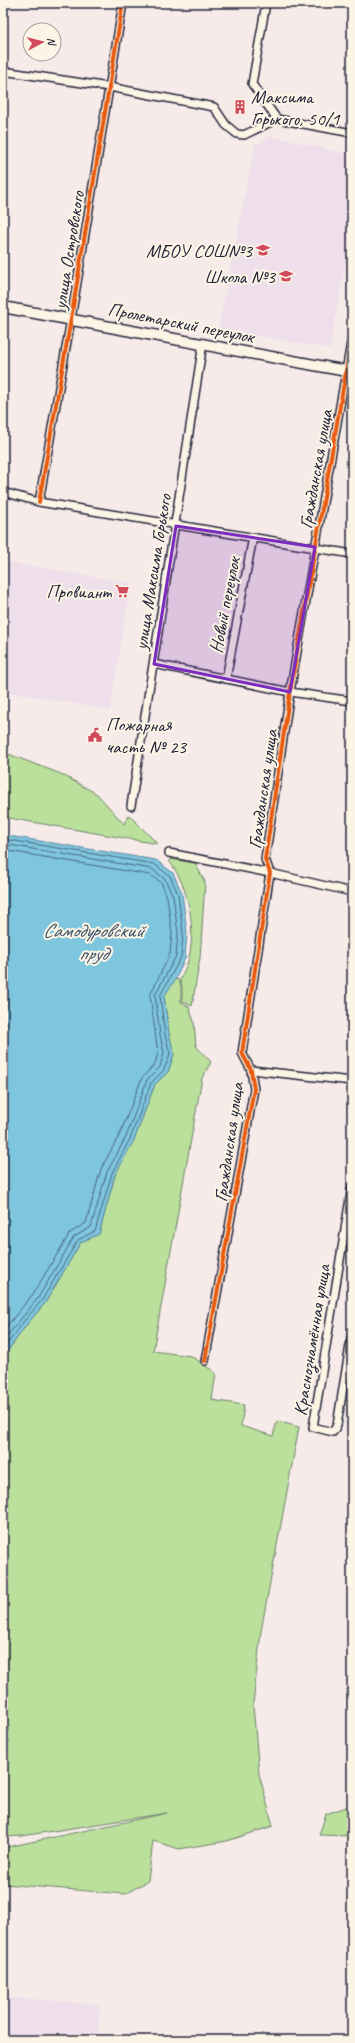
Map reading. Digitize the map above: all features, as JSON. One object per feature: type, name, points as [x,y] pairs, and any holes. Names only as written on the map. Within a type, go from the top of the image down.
[{"type":"main road","name":"Пролетарский переулок","points":[[3,307],[71,318],[349,372]]},
{"type":"street","name":"улица Островского","points":[[39,502],[123,3]]},
{"type":"street","points":[[266,3],[252,84],[277,119]]},
{"type":"street","points":[[3,71],[109,87],[214,107],[226,125],[238,134],[244,135],[277,119],[352,133]]},
{"type":"street","name":"Гражданская улица","points":[[205,1361],[254,1089],[251,1070],[242,1053],[270,873],[265,859],[290,692],[315,547],[349,372],[352,337]]},
{"type":"street","name":"улица Максима Горького","points":[[131,806],[176,526],[203,343]]},
{"type":"street","points":[[3,492],[39,502],[176,526],[253,537],[352,554]]},
{"type":"street","name":"Новый переулок","points":[[226,679],[253,537]]},
{"type":"street","name":"Новый переулок","points":[[154,664],[290,692],[352,701]]},
{"type":"street","points":[[169,853],[270,873],[352,892]]},
{"type":"street","points":[[251,1070],[352,1081]]},
{"type":"street","name":"Краснознамённая улица","points":[[352,1186],[313,1427],[333,1432],[337,1425],[352,1333]]},
{"type":"highlighted area","points":[[176,526],[315,547],[290,692],[154,664]]},
{"type":"shaded area","name":"Школа №3","points":[[272,136],[352,155],[349,174],[352,175],[352,225],[330,349],[218,329],[255,145]]},
{"type":"shaded area","points":[[3,561],[131,583],[110,710],[3,691]]},
{"type":"shaded area","points":[[3,1997],[100,2004],[97,2040],[3,2040]]},
{"type":"green space","points":[[3,752],[61,774],[97,794],[124,824],[129,815],[158,844],[3,817]]},
{"type":"green space","points":[[170,859],[195,863],[205,882],[200,958],[192,1006],[182,1001],[182,986],[180,981],[191,949],[191,922],[182,883],[169,861]]},
{"type":"green space","points":[[178,979],[181,986],[181,1002],[189,1007],[194,1022],[196,1046],[211,1062],[202,1078],[153,1351],[191,1356],[216,1373],[212,1400],[244,1405],[241,1426],[273,1436],[277,1421],[299,1427],[261,1631],[253,1704],[259,1774],[273,1826],[227,1841],[179,1849],[153,1841],[148,1881],[125,1894],[3,1884],[3,1848],[167,1813],[22,1836],[3,1837],[3,1357],[45,1303],[81,1242],[99,1234],[115,1175],[134,1140],[155,1084],[168,1072],[174,1054],[169,1034],[164,996],[175,980]]},
{"type":"green space","points":[[352,1805],[352,1836],[319,1835],[326,1814]]},
{"type":"water","name":"Самодуровский пруд","points":[[3,835],[156,860],[173,873],[182,893],[187,933],[185,958],[175,980],[164,996],[169,1034],[174,1054],[168,1072],[155,1084],[134,1140],[115,1175],[99,1234],[81,1242],[45,1303],[3,1357]]},
{"type":"cycle path","points":[[39,502],[123,3]]},
{"type":"cycle path","points":[[205,1361],[254,1089],[251,1070],[242,1053],[270,873],[265,859],[290,692],[352,337]]},
{"type":"place","name":"Максима Горького, 50/1","points":[[240,107]]},
{"type":"place","name":"МБОУ СОШ№3","points":[[263,250]]},
{"type":"place","name":"Школа №3","points":[[286,276]]},
{"type":"place","name":"Провиант","points":[[122,591]]},
{"type":"place","name":"Пожарная часть № 23","points":[[95,735]]}]
